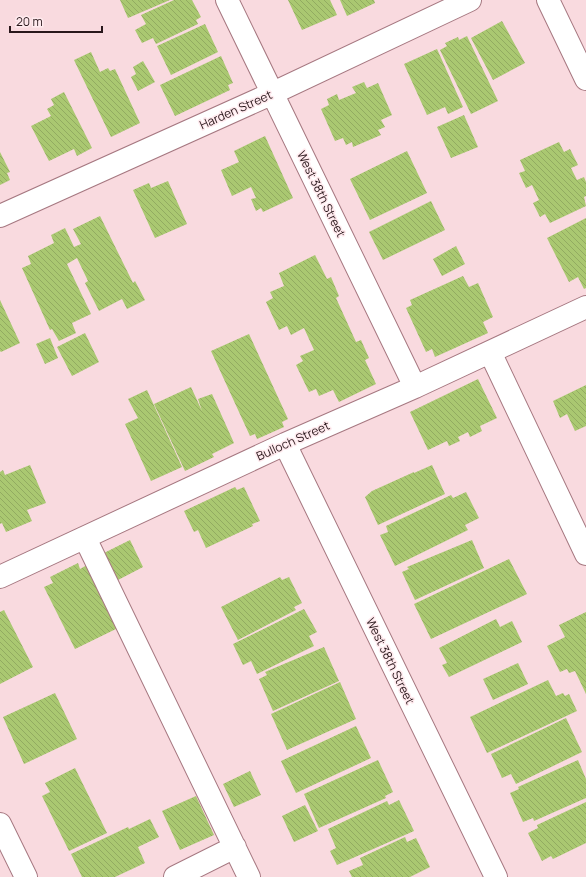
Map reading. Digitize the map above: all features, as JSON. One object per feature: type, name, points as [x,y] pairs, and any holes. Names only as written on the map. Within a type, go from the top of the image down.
[{"type":"street","name":"West 38th Street","points":[[227,0],[271,94],[415,387]]},
{"type":"street","name":"Harden Street","points":[[0,216],[271,94],[470,0]]},
{"type":"street","points":[[548,0],[586,79]]},
{"type":"street","name":"Bulloch Street","points":[[0,577],[285,444],[415,387],[586,307]]},
{"type":"street","points":[[490,352],[586,554]]},
{"type":"street","name":"West 38th Street","points":[[285,444],[496,877]]},
{"type":"street","points":[[85,538],[249,877]]},
{"type":"street","points":[[0,824],[26,877]]},
{"type":"street","points":[[176,877],[234,847]]},
{"type":"building","points":[[120,0],[170,0],[128,18]]},
{"type":"building","points":[[174,0],[192,0],[201,17],[196,20],[198,24],[156,44],[153,38],[142,43],[135,30],[146,24],[141,15]]},
{"type":"building","points":[[288,0],[330,0],[337,15],[302,30]]},
{"type":"building","points":[[340,0],[374,0],[375,3],[347,16]]},
{"type":"building","points":[[502,21],[525,63],[493,80],[471,38]]},
{"type":"building","points":[[205,24],[218,52],[171,75],[157,46]]},
{"type":"building","points":[[467,36],[498,101],[471,114],[440,50],[447,46],[445,43],[458,37],[459,40]]},
{"type":"building","points":[[437,49],[463,107],[448,114],[445,107],[427,115],[404,64]]},
{"type":"building","points":[[91,52],[100,72],[108,68],[110,71],[115,69],[140,123],[111,137],[74,60]]},
{"type":"building","points":[[221,56],[233,83],[228,85],[230,90],[175,116],[160,85]]},
{"type":"building","points":[[143,61],[155,82],[138,91],[131,77],[136,74],[133,67]]},
{"type":"building","points":[[364,82],[367,88],[378,83],[392,115],[381,120],[385,127],[378,130],[381,135],[353,147],[352,142],[346,145],[343,138],[335,141],[321,109],[329,105],[327,99],[337,94],[339,100],[356,93],[352,87]]},
{"type":"building","points":[[64,92],[92,148],[77,156],[74,149],[49,161],[31,126],[51,116],[47,109],[54,105],[51,99]]},
{"type":"building","points":[[464,115],[478,147],[451,158],[437,127]]},
{"type":"building","points":[[265,136],[293,198],[263,212],[261,208],[256,211],[251,199],[256,198],[251,187],[232,196],[221,170],[239,162],[234,151]]},
{"type":"building","points":[[559,142],[564,152],[570,149],[578,165],[571,168],[577,180],[584,177],[586,182],[586,196],[584,197],[586,206],[550,223],[545,214],[540,217],[533,203],[539,200],[532,185],[526,188],[519,173],[525,171],[520,160]]},
{"type":"building","points":[[407,151],[427,193],[370,220],[350,179]]},
{"type":"building","points":[[0,152],[10,172],[7,173],[10,180],[0,185]]},
{"type":"building","points":[[168,181],[187,224],[155,238],[133,190],[149,183],[151,188]]},
{"type":"building","points":[[431,201],[445,230],[383,260],[369,232]]},
{"type":"building","points":[[100,216],[133,283],[135,281],[145,300],[127,309],[122,299],[99,311],[85,283],[88,281],[77,258],[67,264],[91,314],[72,323],[76,333],[59,341],[52,329],[50,330],[22,268],[31,264],[28,256],[54,243],[51,235],[65,228],[74,247],[81,244],[73,229]]},
{"type":"building","points":[[586,218],[586,288],[584,289],[578,277],[569,282],[547,238]]},
{"type":"building","points":[[456,246],[465,264],[442,276],[433,259]]},
{"type":"building","points":[[315,255],[327,279],[331,277],[339,296],[336,298],[356,342],[361,340],[369,358],[365,360],[376,384],[339,402],[333,390],[319,396],[316,389],[309,392],[296,365],[303,361],[300,356],[314,350],[304,328],[291,335],[287,326],[279,330],[266,302],[273,298],[270,292],[284,286],[279,273]]},
{"type":"building","points":[[463,276],[469,287],[478,283],[493,317],[483,322],[488,333],[435,357],[432,349],[426,352],[406,308],[412,305],[410,300]]},
{"type":"building","points":[[0,300],[20,343],[1,352],[0,351]]},
{"type":"building","points":[[85,333],[99,362],[72,376],[57,347]]},
{"type":"building","points":[[249,334],[288,419],[282,422],[284,427],[257,439],[255,434],[250,436],[211,351]]},
{"type":"building","points":[[50,338],[58,358],[45,364],[36,344]]},
{"type":"building","points":[[478,379],[497,418],[480,426],[482,431],[470,437],[468,432],[458,437],[460,441],[449,446],[447,441],[428,450],[410,412]]},
{"type":"building","points":[[586,385],[586,426],[575,431],[567,414],[560,418],[553,401]]},
{"type":"building","points":[[191,387],[202,411],[198,399],[212,394],[234,443],[212,454],[214,457],[185,471],[154,404]]},
{"type":"building","points":[[147,390],[182,467],[151,481],[125,424],[138,418],[128,399]]},
{"type":"building","points":[[30,465],[46,503],[27,510],[32,521],[6,532],[2,523],[0,524],[0,472],[3,470],[5,475]]},
{"type":"building","points":[[432,465],[445,494],[378,525],[365,497],[372,491]]},
{"type":"building","points":[[235,487],[237,490],[244,487],[260,521],[252,524],[253,526],[206,548],[198,530],[194,532],[184,511]]},
{"type":"building","points":[[466,492],[479,518],[465,525],[468,530],[395,566],[380,535],[388,532],[386,526],[451,495],[453,498]]},
{"type":"building","points":[[130,540],[143,567],[118,580],[104,553]]},
{"type":"building","points":[[472,540],[484,568],[415,600],[402,572],[409,569],[407,567]]},
{"type":"building","points":[[509,559],[527,594],[431,639],[414,604]]},
{"type":"building","points":[[78,563],[80,569],[87,565],[118,628],[75,649],[44,587],[53,583],[50,577]]},
{"type":"building","points":[[280,577],[282,580],[289,577],[302,603],[294,607],[296,610],[238,640],[221,607]]},
{"type":"building","points":[[304,609],[317,632],[309,636],[314,646],[257,674],[251,661],[243,665],[233,644]]},
{"type":"building","points":[[4,610],[33,667],[0,684],[0,612]]},
{"type":"building","points":[[586,612],[586,694],[575,671],[569,673],[567,669],[560,672],[547,646],[565,637],[559,625]]},
{"type":"building","points":[[496,619],[500,627],[512,621],[522,642],[449,677],[442,665],[447,663],[439,648]]},
{"type":"building","points":[[324,647],[339,681],[273,711],[259,679],[267,675],[265,672]]},
{"type":"building","points":[[518,663],[528,684],[493,700],[483,679]]},
{"type":"building","points":[[548,680],[556,696],[563,693],[565,696],[569,694],[577,711],[487,753],[470,717]]},
{"type":"building","points":[[340,682],[356,719],[287,750],[271,714]]},
{"type":"building","points":[[55,693],[77,739],[24,764],[3,717]]},
{"type":"building","points":[[566,718],[582,752],[516,784],[511,774],[502,778],[491,754]]},
{"type":"building","points":[[356,726],[371,758],[296,793],[281,761]]},
{"type":"building","points":[[378,760],[393,792],[385,796],[386,798],[319,828],[304,794]]},
{"type":"building","points":[[578,760],[586,779],[586,798],[534,821],[533,818],[523,822],[510,793],[519,789],[518,787]]},
{"type":"building","points":[[75,768],[107,833],[69,851],[42,796],[50,792],[45,783]]},
{"type":"building","points":[[250,771],[261,795],[234,807],[223,784]]},
{"type":"building","points":[[196,796],[214,835],[180,850],[162,811]]},
{"type":"building","points":[[399,800],[414,831],[337,865],[330,851],[336,848],[328,829],[387,801],[389,805]]},
{"type":"building","points":[[586,802],[586,843],[553,859],[551,856],[542,861],[528,833],[538,828],[537,825]]},
{"type":"building","points":[[305,805],[318,831],[294,842],[282,816]]},
{"type":"building","points":[[150,819],[159,837],[138,847],[145,863],[115,877],[82,877],[71,854],[128,827],[129,829]]},
{"type":"building","points":[[405,837],[407,842],[416,838],[430,867],[410,877],[352,877],[349,871],[363,865],[360,858]]}]
